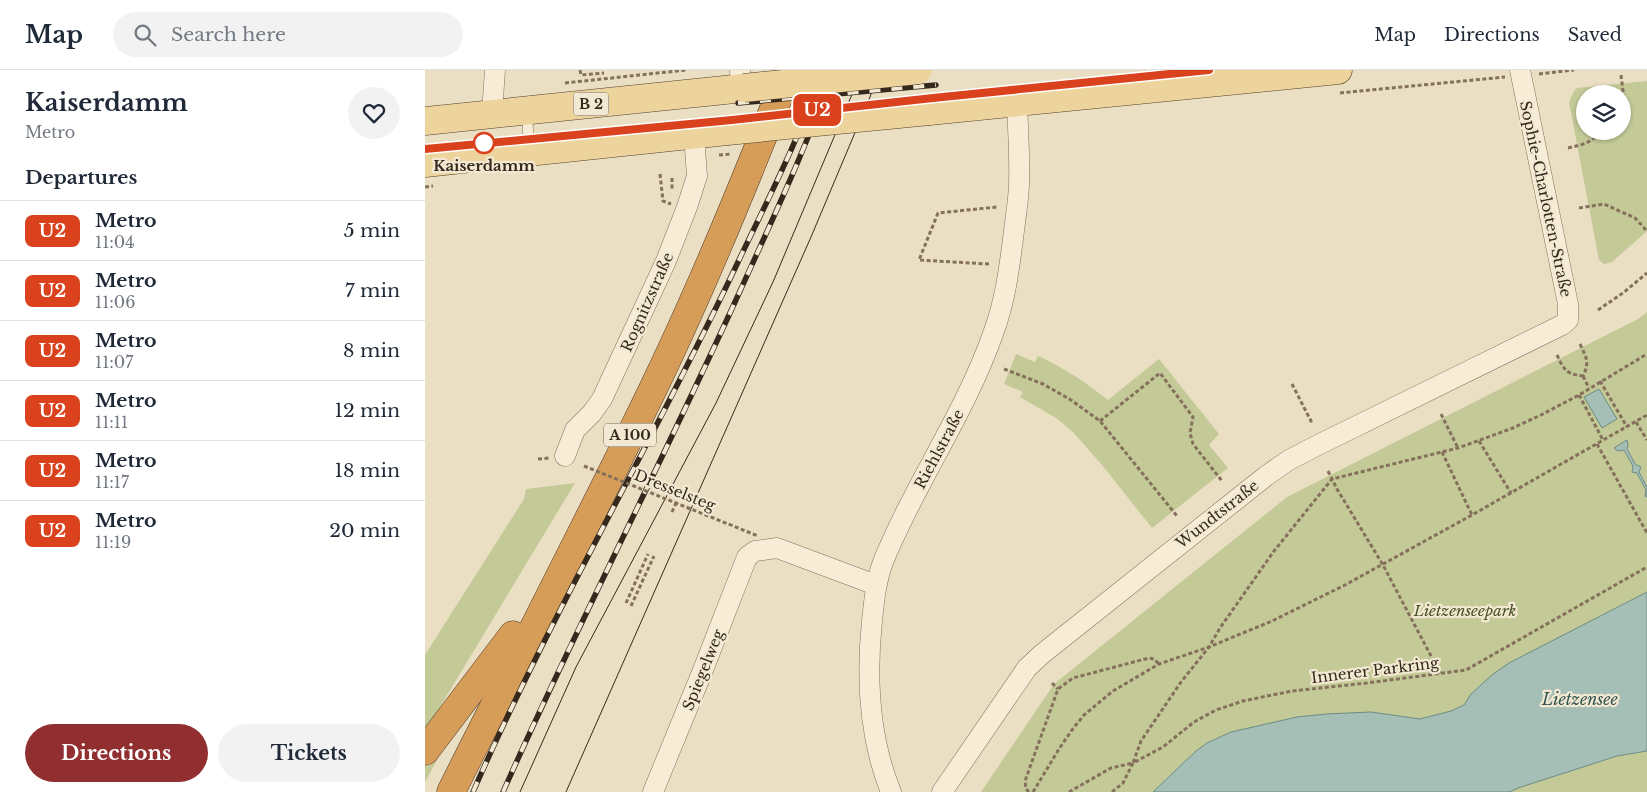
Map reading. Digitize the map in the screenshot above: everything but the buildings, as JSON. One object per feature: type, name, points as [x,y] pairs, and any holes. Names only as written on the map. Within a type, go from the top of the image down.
[{"type":"highway","name":"A 100","points":[[435,792],[571,523],[727,182],[770,70]]},
{"type":"highway","name":"A 100","points":[[451,792],[652,390],[740,196],[789,70]]},
{"type":"highway","points":[[425,751],[513,635]]},
{"type":"main road","name":"B 2","points":[[425,121],[527,110],[742,82],[918,70]]},
{"type":"main road","points":[[425,163],[1338,70]]},
{"type":"street","points":[[492,113],[495,70]]},
{"type":"street","name":"Sophie-Charlotten-Straße","points":[[1520,70],[1568,304],[1568,320],[1562,325]]},
{"type":"street","name":"Riehlstraße","points":[[891,792],[885,778],[874,736],[869,695],[868,661],[876,585],[883,562],[983,362],[999,315],[1009,272],[1017,205],[1019,164],[1017,103]]},
{"type":"street","name":"Rognitzstraße","points":[[565,456],[575,430],[592,413],[602,399],[669,252],[697,176],[694,135]]},
{"type":"street","name":"Wundtstraße","points":[[942,792],[1027,668],[1037,658],[1266,476],[1289,460],[1318,445],[1562,325]]},
{"type":"street","points":[[756,543],[777,548],[876,585]]},
{"type":"street","name":"Spiegelweg","points":[[653,792],[747,557],[756,543]]},
{"type":"lane","points":[[527,110],[529,152]]},
{"type":"path","points":[[580,70],[581,76],[604,73]]},
{"type":"path","points":[[556,84],[686,70]]},
{"type":"path","points":[[1553,72],[1574,70]]},
{"type":"path","points":[[1621,76],[1622,85]]},
{"type":"path","points":[[1568,148],[1593,140]]},
{"type":"path","points":[[659,174],[663,201],[674,205]]},
{"type":"path","points":[[671,178],[673,196]]},
{"type":"path","points":[[1579,208],[1603,204],[1635,218],[1647,231]]},
{"type":"path","points":[[989,264],[919,260],[938,213],[997,207]]},
{"type":"path","points":[[1598,310],[1647,273]]},
{"type":"path","points":[[1580,344],[1587,358],[1587,366],[1583,376],[1589,388]]},
{"type":"path","points":[[1112,792],[1123,782],[1133,763],[1141,741],[1181,682],[1209,647],[1220,628],[1274,551],[1332,479],[1458,448],[1479,441],[1541,415],[1579,395],[1647,354]]},
{"type":"path","points":[[1557,355],[1564,370],[1571,374],[1583,376]]},
{"type":"path","points":[[1004,369],[1043,384],[1071,400],[1100,421],[1177,516]]},
{"type":"path","points":[[1100,421],[1160,373],[1193,416],[1189,434],[1193,444],[1222,481]]},
{"type":"path","points":[[1601,381],[1627,427]]},
{"type":"path","points":[[1292,384],[1312,423]]},
{"type":"path","points":[[1579,395],[1603,440]]},
{"type":"path","points":[[1441,414],[1458,448]]},
{"type":"path","points":[[1033,792],[1059,749],[1084,716],[1113,690],[1159,664],[1209,647],[1272,621],[1383,565],[1647,416]]},
{"type":"path","points":[[1636,422],[1647,440]]},
{"type":"path","points":[[1479,441],[1511,493]]},
{"type":"path","points":[[1597,444],[1647,533]]},
{"type":"path","points":[[1442,452],[1472,516]]},
{"type":"path","name":"Dresselsteg","points":[[584,466],[676,503],[756,543]]},
{"type":"path","points":[[1328,471],[1383,565],[1440,672]]},
{"type":"path","points":[[672,512],[676,503]]},
{"type":"path","points":[[626,603],[648,554]]},
{"type":"path","points":[[631,606],[654,556]]},
{"type":"path","name":"Innerer Parkring","points":[[1069,792],[1111,768],[1133,763],[1163,747],[1194,722],[1216,710],[1243,700],[1292,691],[1466,670],[1647,567]]},
{"type":"path","points":[[1029,792],[1026,789],[1025,781],[1058,689],[1073,678],[1149,658],[1154,659],[1159,664]]},
{"type":"path","points":[[1052,682],[1058,689]]},
{"type":"green space","points":[[1647,81],[1647,231],[1612,262],[1604,264],[1599,260],[1576,140],[1631,140],[1631,85],[1607,85]]},
{"type":"green space","points":[[1576,89],[1576,139],[1569,102]]},
{"type":"green space","name":"Lietzenseepark","points":[[1647,312],[1647,792],[981,792],[1054,684],[1287,497],[1638,319]]},
{"type":"green space","points":[[1016,354],[1035,362],[1038,356],[1057,365],[1108,400],[1159,359],[1219,434],[1209,445],[1228,468],[1152,528],[1102,465],[1072,431],[1056,418],[1020,397],[1023,392],[1004,384]]},
{"type":"green space","points":[[575,483],[435,715],[425,728],[425,655],[524,499],[526,489]]},
{"type":"green space","points":[[453,730],[425,782],[425,765]]},
{"type":"water","points":[[1599,389],[1617,419],[1602,428],[1584,397]]},
{"type":"water","points":[[1627,440],[1627,449],[1635,464],[1641,467],[1639,472],[1647,487],[1647,497],[1645,496],[1646,490],[1637,473],[1632,472],[1633,466],[1624,450],[1618,451],[1614,448]]},
{"type":"water","name":"Lietzensee","points":[[1647,592],[1647,751],[1617,756],[1510,792],[1153,792],[1196,751],[1207,743],[1231,732],[1297,717],[1326,714],[1371,712],[1420,719],[1451,711],[1464,705],[1471,694],[1493,674],[1509,663]]},
{"type":"tram line","points":[[520,792],[576,667],[716,403],[773,282],[853,92],[860,70]]},
{"type":"tram line","points":[[566,792],[811,237],[870,97],[879,70]]},
{"type":"railway","points":[[473,792],[569,592],[706,329],[794,143],[822,70]]},
{"type":"railway","points":[[503,792],[740,291],[801,154],[833,70]]},
{"type":"railway","points":[[738,103],[936,85]]},
{"type":"railway","points":[[732,120],[933,98]]},
{"type":"metro line","name":"U2","points":[[425,149],[732,120],[1209,70]]},
{"type":"place","name":"Kaiserdamm","points":[[484,143]]}]
